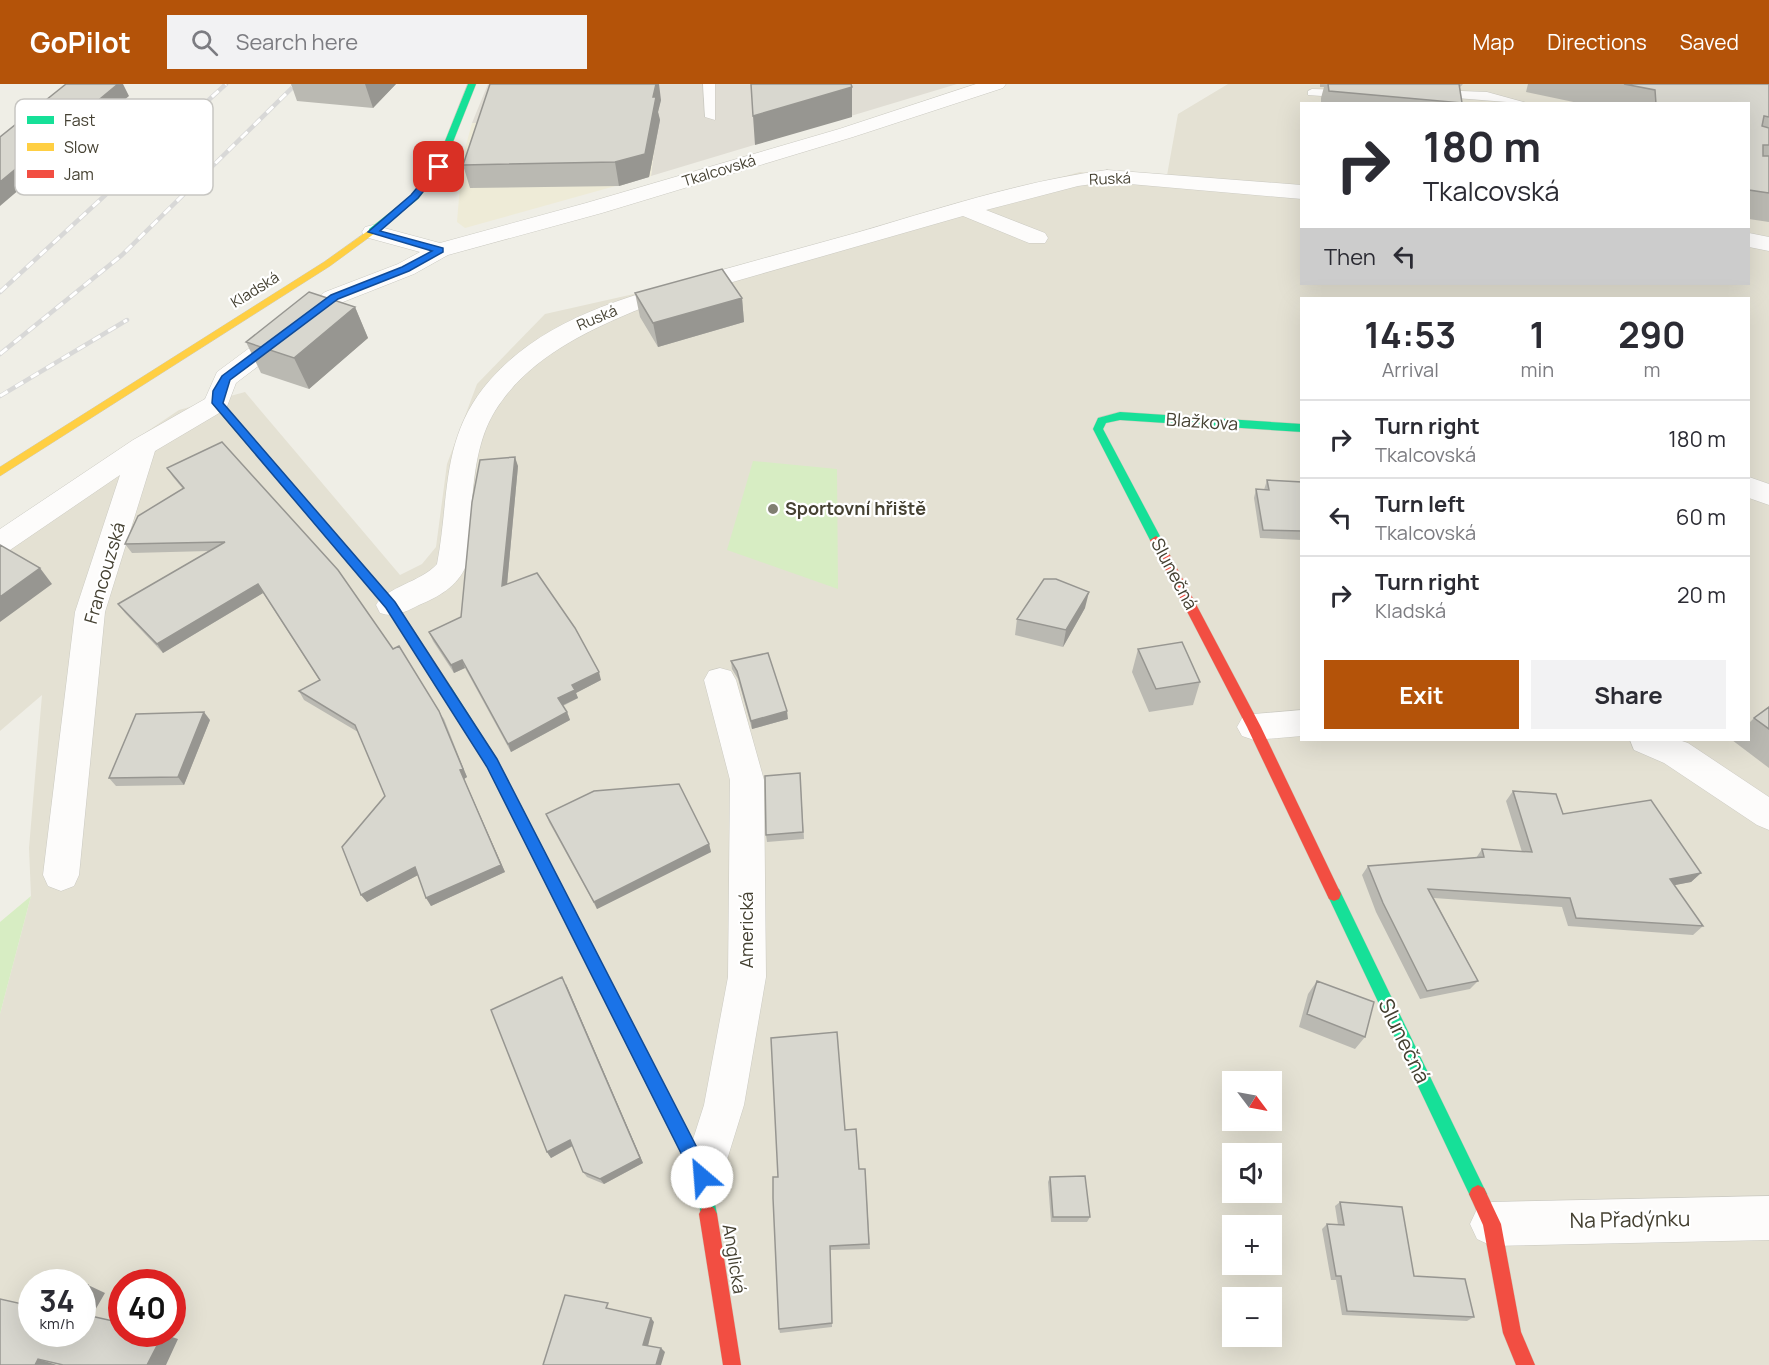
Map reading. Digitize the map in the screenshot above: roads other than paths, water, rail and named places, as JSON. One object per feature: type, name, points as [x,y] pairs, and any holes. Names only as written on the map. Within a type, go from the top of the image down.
[{"type":"street","name":"Kladská","points":[[0,472],[373,232],[415,196],[439,167],[472,84]]},
{"type":"street","name":"Tkalcovská","points":[[217,403],[219,391],[226,378],[334,297],[406,269],[440,250],[594,208],[812,143],[996,84]]},
{"type":"street","name":"Ruská","points":[[391,605],[441,579],[452,566],[461,471],[468,434],[485,403],[502,382],[560,335],[584,322],[633,303],[964,209],[1077,180],[1107,176],[1300,192]]},
{"type":"street","points":[[964,209],[1037,238]]},
{"type":"street","points":[[373,232],[440,250]]},
{"type":"street","points":[[1750,240],[1769,244]]},
{"type":"street","points":[[0,543],[143,446],[217,403]]},
{"type":"street","name":"Anglická","points":[[217,403],[391,605],[492,763],[702,1177],[732,1365]]},
{"type":"street","name":"Blažkova","points":[[1102,420],[1120,416],[1300,428]]},
{"type":"street","name":"Slunečná","points":[[1102,420],[1098,429],[1254,727],[1492,1224],[1512,1333],[1526,1365]]},
{"type":"street","name":"Francouzská","points":[[61,875],[90,612],[143,446]]},
{"type":"street","points":[[1750,487],[1769,495]]},
{"type":"street","name":"Americká","points":[[702,1177],[724,1105],[747,977],[747,780],[720,680]]},
{"type":"street","points":[[1254,727],[1300,723]]},
{"type":"street","points":[[1648,741],[1676,753],[1769,815]]},
{"type":"street","name":"Na Přadýnku","points":[[1492,1224],[1769,1218]]},
{"type":"lane","points":[[709,84],[711,117]]},
{"type":"lane","points":[[1423,94],[1488,90],[1519,102]]},
{"type":"lane","points":[[1312,93],[1357,94]]},
{"type":"railway","points":[[210,99],[226,84]]},
{"type":"railway","points":[[213,166],[296,84]]},
{"type":"railway","points":[[0,292],[105,195]]},
{"type":"railway","points":[[0,354],[122,255],[183,195]]},
{"type":"railway","points":[[0,396],[127,320]]},
{"type":"place","name":"Sportovní hřiště","points":[[773,509]]}]
